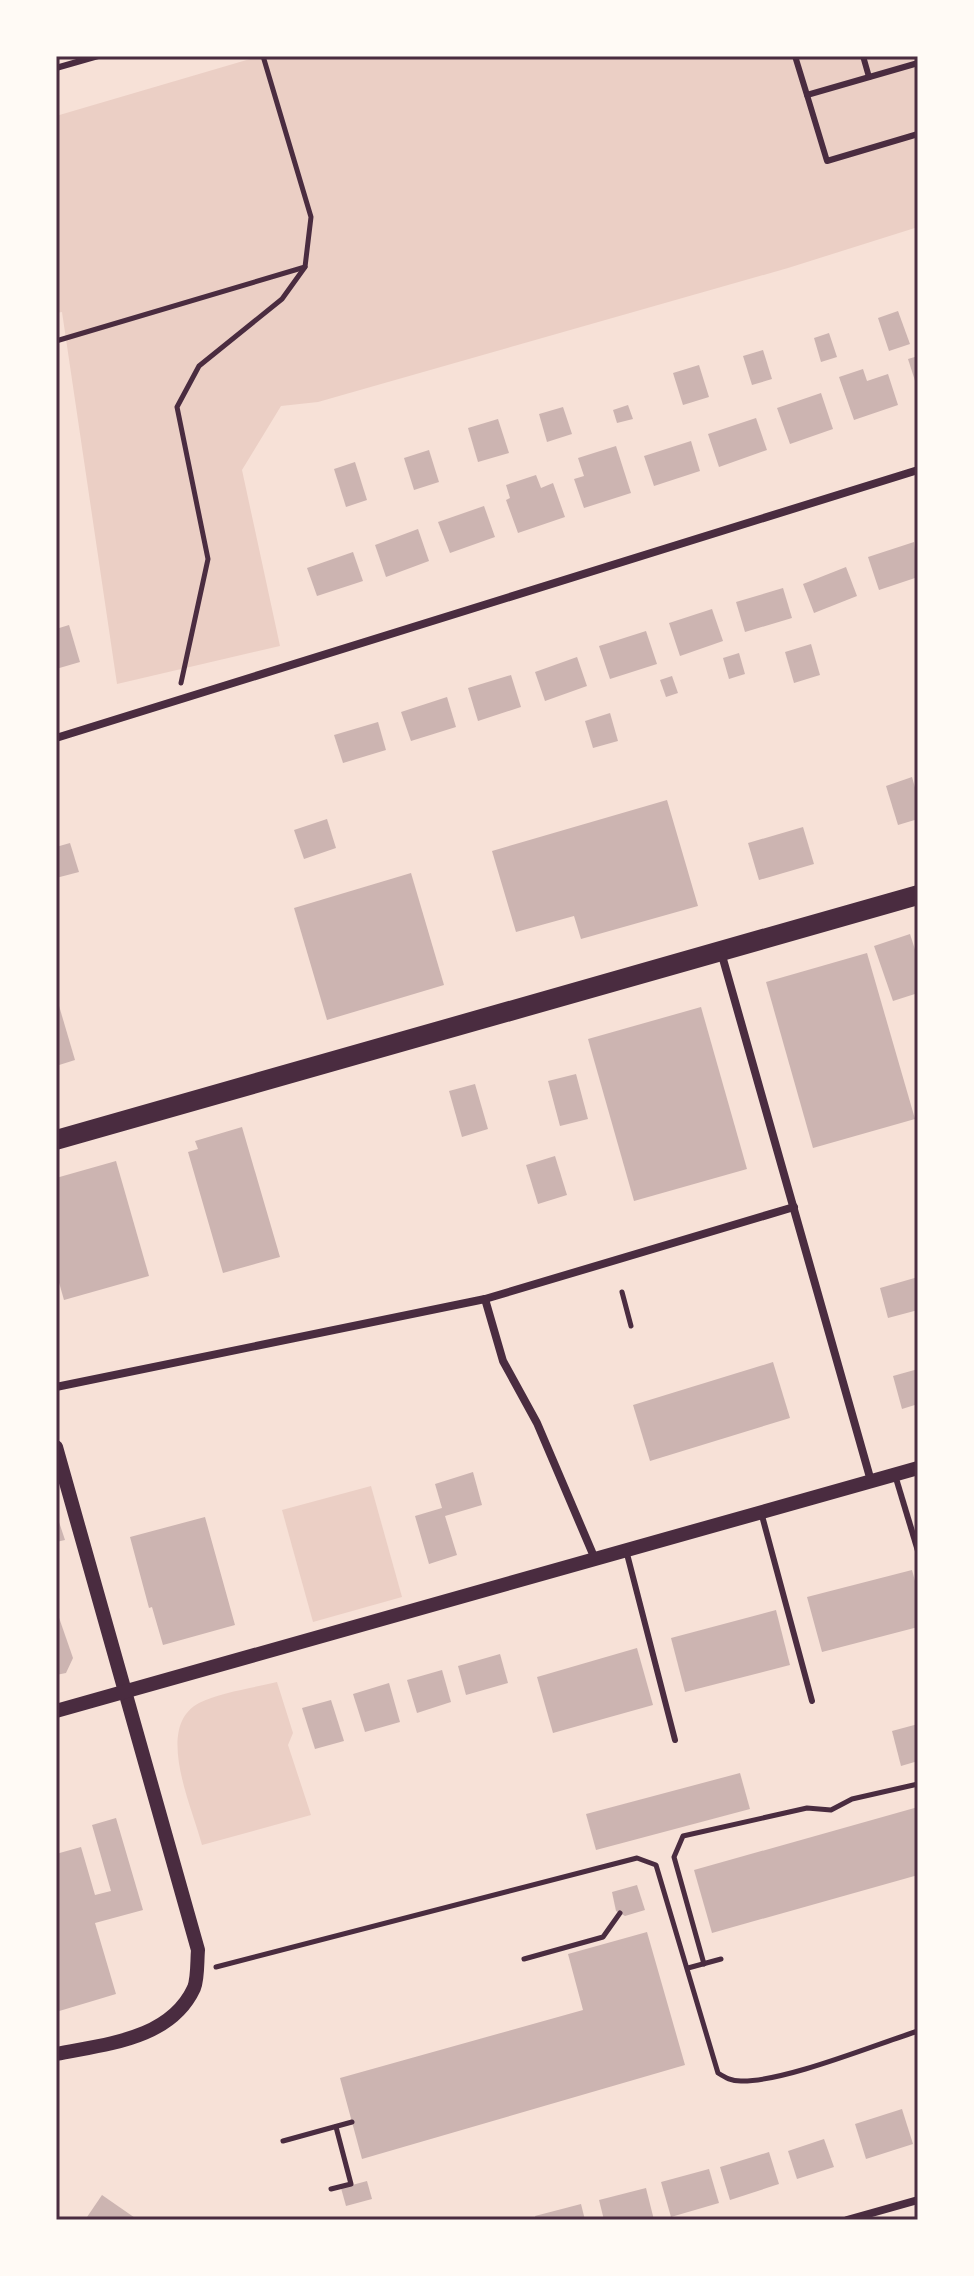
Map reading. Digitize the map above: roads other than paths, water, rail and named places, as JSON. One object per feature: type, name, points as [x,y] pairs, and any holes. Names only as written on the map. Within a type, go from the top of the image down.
[{"type":"main road","points":[[56,1140],[918,895]]},
{"type":"street","points":[[56,738],[918,470]]},
{"type":"street","points":[[720,951],[871,1481]]},
{"type":"street","points":[[56,1387],[485,1299],[794,1207]]},
{"type":"street","points":[[485,1299],[503,1361],[537,1423],[595,1559]]},
{"type":"street","points":[[56,1447],[198,1950],[194,1987],[169,2020],[132,2038],[56,2054]]},
{"type":"street","points":[[56,1711],[918,1468]]},
{"type":"street","points":[[847,2220],[918,2200]]},
{"type":"lane","points":[[56,68],[98,56]]},
{"type":"lane","points":[[795,56],[827,161],[918,134]]},
{"type":"lane","points":[[863,56],[869,77]]},
{"type":"lane","points":[[807,95],[918,63]]},
{"type":"lane","points":[[895,1475],[918,1551]]},
{"type":"lane","points":[[761,1512],[812,1701]]},
{"type":"lane","points":[[626,1550],[675,1740]]}]
